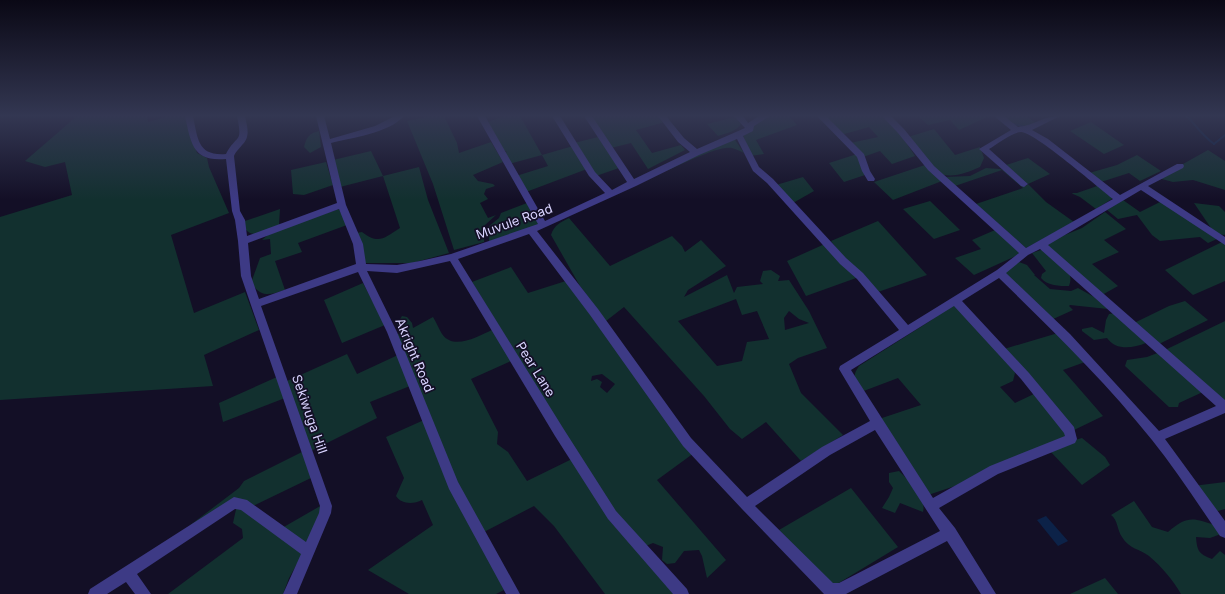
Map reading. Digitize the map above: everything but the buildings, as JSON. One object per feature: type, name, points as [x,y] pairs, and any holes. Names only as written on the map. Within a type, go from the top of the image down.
[{"type":"street","points":[[195,144],[200,151],[209,157],[230,156],[231,152],[238,144]]},
{"type":"street","name":"Akright Road","points":[[326,144],[342,205],[358,244],[360,266],[363,275],[392,332],[453,485],[513,594]]},
{"type":"street","points":[[497,144],[543,226]]},
{"type":"street","points":[[573,144],[592,174],[611,194]]},
{"type":"street","points":[[606,144],[633,184]]},
{"type":"street","points":[[685,144],[696,153]]},
{"type":"street","name":"Muvule Road","points":[[255,304],[360,266],[379,269],[407,268],[452,257],[532,230],[633,184],[696,153],[719,144]]},
{"type":"street","points":[[743,144],[756,169],[779,190],[840,257],[860,276],[906,330]]},
{"type":"street","points":[[849,144],[861,156],[866,172],[871,179]]},
{"type":"street","points":[[911,144],[920,157],[1025,253]]},
{"type":"street","points":[[992,144],[983,150],[1024,184]]},
{"type":"street","points":[[1048,144],[1119,199]]},
{"type":"street","name":"Sekiwuga Hill","points":[[230,156],[236,211],[240,220],[243,241],[245,270],[255,304],[326,506],[325,513],[290,594]]},
{"type":"street","points":[[989,594],[844,370],[1000,272],[1025,253],[1141,186],[1180,166]]},
{"type":"street","points":[[1141,186],[1225,242]]},
{"type":"street","points":[[243,241],[342,205]]},
{"type":"street","points":[[532,230],[594,312],[687,442],[746,505],[829,589],[837,590],[950,533]]},
{"type":"street","points":[[1041,244],[1225,407],[1201,419],[1157,437]]},
{"type":"street","name":"Pear Lane","points":[[452,257],[598,494],[619,523],[682,594]]},
{"type":"street","points":[[1000,272],[1101,373],[1157,437],[1225,532]]},
{"type":"street","points":[[931,506],[994,470],[1071,439],[1072,437],[1070,431],[1036,389],[955,300]]},
{"type":"street","points":[[746,505],[816,456],[847,437],[877,423]]},
{"type":"street","points":[[95,594],[234,503],[243,504],[308,552]]},
{"type":"street","points":[[127,573],[144,594]]},
{"type":"green space","points":[[45,144],[194,144],[197,153],[207,158],[209,167],[229,213],[171,235],[194,313],[245,292],[259,330],[204,355],[213,386],[0,400],[0,217],[72,195],[65,162],[45,167],[25,161]]},
{"type":"green space","points":[[305,144],[321,144],[321,147],[310,153],[304,147]]},
{"type":"green space","points":[[416,144],[457,144],[459,153],[486,144],[492,144],[503,162],[473,175],[478,181],[493,184],[495,186],[486,189],[484,194],[488,199],[480,203],[488,218],[496,215],[485,225],[484,242],[454,250],[433,184]]},
{"type":"green space","points":[[499,144],[536,144],[542,155],[509,164],[503,153],[507,152],[502,149]]},
{"type":"green space","points":[[574,144],[603,144],[619,168],[596,176]]},
{"type":"green space","points":[[608,144],[628,144],[611,148]]},
{"type":"green space","points":[[631,144],[646,144],[652,153],[681,145],[685,150],[648,169]]},
{"type":"green space","points":[[715,144],[738,144],[744,153],[732,148],[718,149],[666,171],[699,150]]},
{"type":"green space","points":[[746,144],[758,144],[764,154],[750,156]]},
{"type":"green space","points":[[851,144],[907,144],[915,156],[892,164],[880,151],[863,157]]},
{"type":"green space","points":[[913,144],[946,144],[955,155],[980,147],[984,158],[980,167],[958,175],[941,174],[936,171]]},
{"type":"green space","points":[[1089,144],[1122,144],[1124,145],[1104,154]]},
{"type":"green space","points":[[573,146],[587,169],[526,192],[516,176],[548,166],[542,155]]},
{"type":"green space","points":[[1208,150],[1225,161],[1225,190],[1193,180],[1173,182],[1158,178]]},
{"type":"green space","points":[[371,151],[383,176],[340,187],[333,160]]},
{"type":"green space","points":[[857,154],[865,175],[844,182],[829,163]]},
{"type":"green space","points":[[1137,155],[1161,171],[1140,181],[1129,173],[1101,182],[1089,173],[1117,165]]},
{"type":"green space","points":[[1028,158],[1050,174],[1028,184],[1006,165]]},
{"type":"green space","points":[[326,162],[333,185],[304,195],[293,194],[291,170]]},
{"type":"green space","points":[[925,165],[942,181],[893,200],[874,182]]},
{"type":"green space","points":[[419,167],[428,200],[449,253],[412,263],[364,263],[356,233],[362,232],[373,238],[381,239],[400,228],[383,176]]},
{"type":"green space","points":[[986,168],[1000,169],[1009,172],[1026,186],[1028,184],[1046,202],[1074,222],[1026,248],[976,204],[1023,188],[1002,170],[955,186],[944,177],[970,176]]},
{"type":"green space","points":[[803,177],[814,191],[793,203],[776,185]]},
{"type":"green space","points":[[1100,185],[1115,197],[1096,209],[1072,193],[1077,193]]},
{"type":"green space","points":[[1123,200],[1140,212],[1162,201],[1217,239],[1208,243],[1200,237],[1160,241],[1152,235],[1137,215],[1118,219],[1107,210]]},
{"type":"green space","points":[[930,201],[960,230],[934,239],[903,209]]},
{"type":"green space","points":[[527,203],[541,227],[491,242],[489,241],[488,227],[499,218],[501,213]]},
{"type":"green space","points":[[1194,203],[1219,206],[1225,212],[1225,235],[1215,234]]},
{"type":"green space","points":[[280,209],[279,225],[258,234],[249,232],[242,222]]},
{"type":"green space","points":[[339,209],[347,225],[298,243],[302,252],[275,261],[285,290],[266,294],[255,288],[251,283],[260,258],[271,254],[270,239],[262,240],[271,232]]},
{"type":"green space","points":[[1105,212],[1126,229],[1104,240],[1119,252],[1092,264],[1118,286],[1102,295],[1046,245],[1060,237],[1082,228]]},
{"type":"green space","points":[[569,218],[610,266],[672,236],[682,246],[685,252],[701,240],[726,266],[688,290],[684,297],[727,275],[734,293],[737,287],[763,284],[760,281],[763,271],[771,270],[780,276],[778,281],[789,280],[809,311],[827,348],[798,358],[789,364],[801,393],[843,435],[801,461],[766,422],[742,439],[730,429],[704,396],[624,307],[606,321],[580,286],[551,235],[556,226]],"holes":[[[736,299],[742,315],[757,311],[769,339],[747,342],[742,361],[717,366],[678,321]],[[789,311],[799,319],[809,323],[785,330],[784,318]]]},
{"type":"green space","points":[[878,221],[927,275],[878,292],[844,259],[831,241]]},
{"type":"green space","points":[[995,230],[1019,252],[1018,255],[974,275],[955,258],[981,249],[972,240]]},
{"type":"green space","points":[[1222,242],[1225,244],[1225,281],[1193,295],[1165,270]]},
{"type":"green space","points":[[827,243],[859,277],[806,296],[787,261]]},
{"type":"green space","points":[[1044,249],[1064,264],[1070,274],[1069,286],[1050,284],[1041,278],[1042,274],[1046,271],[1032,253]]},
{"type":"green space","points":[[1019,262],[1027,265],[1034,275],[1050,289],[1071,291],[1078,288],[1094,297],[1108,309],[1070,305],[1069,306],[1073,310],[1051,320],[1004,277],[1004,268]]},
{"type":"green space","points":[[511,267],[528,293],[569,280],[694,453],[657,480],[726,560],[707,578],[702,556],[699,550],[684,551],[675,563],[667,564],[662,560],[663,547],[653,543],[641,548],[615,515],[472,282]],"holes":[[[602,374],[615,384],[607,393],[600,387],[602,382],[597,379],[591,381],[592,376]]]},
{"type":"green space","points":[[363,283],[385,325],[342,343],[324,300]]},
{"type":"green space","points":[[1185,301],[1208,320],[1159,344],[1134,323],[1169,306]]},
{"type":"green space","points":[[953,304],[1012,365],[1015,373],[1013,381],[1000,387],[1015,403],[1036,393],[1075,440],[1082,438],[1105,457],[1110,465],[1082,485],[1050,451],[1000,471],[925,496],[879,419],[921,405],[898,378],[861,392],[855,379],[855,373],[859,366],[930,321]]},
{"type":"green space","points":[[1116,313],[1146,343],[1130,347],[1120,347],[1115,345],[1107,338],[1094,340],[1082,331],[1082,329],[1092,327],[1104,333],[1106,320],[1109,314]]},
{"type":"green space","points":[[402,316],[407,317],[412,323],[413,328],[433,317],[442,334],[447,339],[459,342],[466,341],[492,330],[511,361],[471,379],[498,432],[497,444],[508,452],[527,481],[572,459],[610,521],[676,594],[605,594],[554,526],[534,506],[482,533],[460,493],[396,335],[401,333],[397,324]]},
{"type":"green space","points":[[1225,321],[1225,404],[1165,350]]},
{"type":"green space","points":[[1058,333],[1085,362],[1063,370],[1103,416],[1072,431],[1004,349]]},
{"type":"green space","points":[[1160,352],[1205,391],[1179,403],[1178,407],[1169,407],[1125,366],[1127,360],[1147,357]]},
{"type":"green space","points":[[347,354],[357,374],[398,355],[410,386],[370,402],[377,418],[311,451],[287,381]]},
{"type":"green space","points":[[277,377],[285,398],[223,422],[219,403]]},
{"type":"green space","points":[[424,420],[504,590],[496,594],[409,594],[368,570],[433,525],[422,500],[408,503],[401,501],[396,496],[404,478],[386,437]]},
{"type":"green space","points":[[304,451],[313,477],[249,508],[282,528],[322,505],[310,541],[289,578],[283,594],[168,594],[243,538],[242,529],[233,523],[237,505],[189,526],[239,488],[244,481]]},
{"type":"green space","points":[[899,471],[912,484],[920,495],[924,506],[923,512],[900,503],[895,513],[882,508],[893,488],[889,482],[889,473]]},
{"type":"green space","points":[[1225,482],[1225,509],[1214,512],[1193,486]]},
{"type":"green space","points":[[851,488],[898,547],[837,584],[832,584],[779,530]]},
{"type":"green space","points":[[1134,501],[1152,527],[1168,532],[1181,523],[1191,520],[1202,521],[1217,526],[1221,534],[1210,538],[1196,537],[1196,542],[1201,554],[1212,559],[1220,551],[1225,555],[1225,594],[1181,594],[1171,579],[1154,560],[1125,541],[1111,515]]},
{"type":"green space","points":[[1105,578],[1118,594],[1070,594]]},
{"type":"water","points":[[1046,516],[1068,541],[1058,546],[1037,520]]}]
